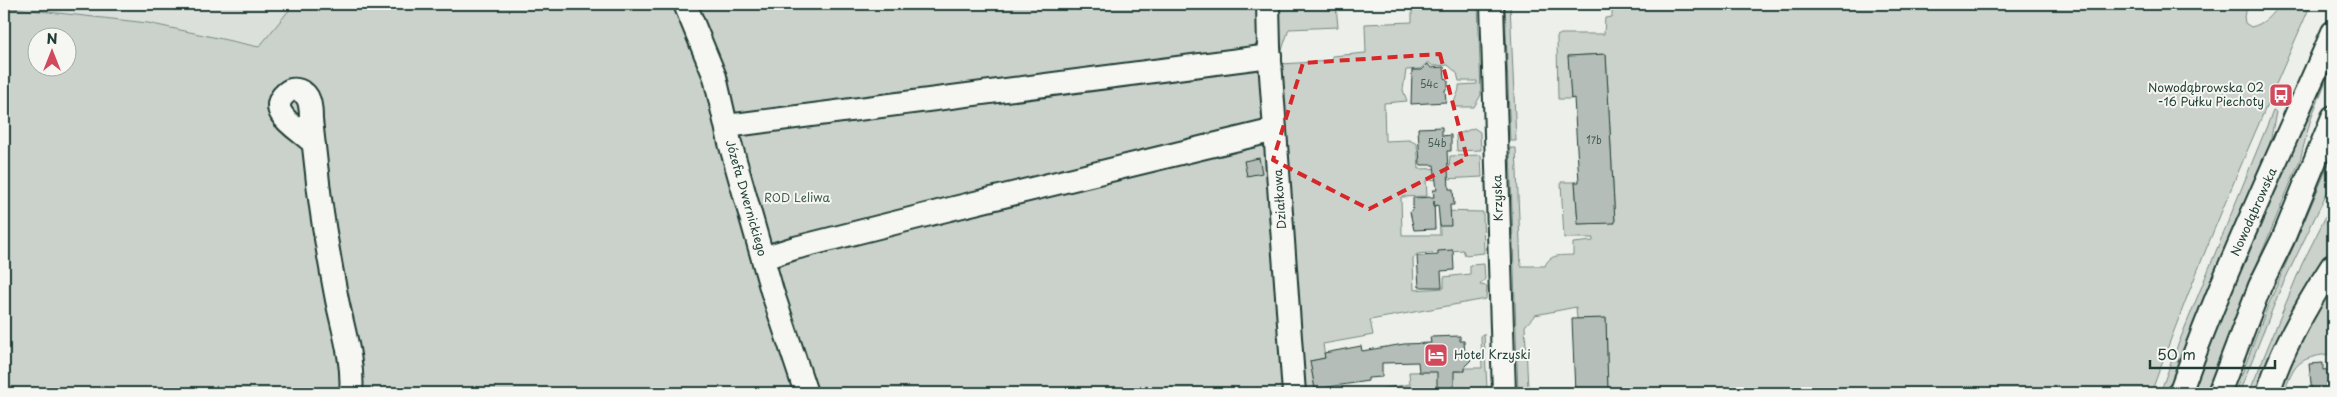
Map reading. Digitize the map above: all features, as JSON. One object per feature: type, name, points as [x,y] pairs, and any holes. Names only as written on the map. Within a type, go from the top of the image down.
[{"type":"street","name":"Józefa Dwernickiego","points":[[685,4],[715,77],[726,126],[763,258],[806,393]]},
{"type":"street","name":"Działkowa","points":[[1268,4],[1294,393]]},
{"type":"street","name":"Krzyska","points":[[1492,4],[1504,393]]},
{"type":"street","name":"Nowodąbrowska","points":[[2180,393],[2222,286],[2333,32]]},
{"type":"street","points":[[726,126],[1270,56]]},
{"type":"street","points":[[2220,393],[2260,286],[2283,239],[2333,117]]},
{"type":"street","points":[[763,258],[795,248],[974,203],[1275,130]]},
{"type":"street","points":[[314,144],[332,272],[348,350],[351,393]]},
{"type":"street","points":[[2268,393],[2274,375],[2307,304],[2332,266]]},
{"type":"highlighted area","points":[[1440,54],[1467,158],[1369,209],[1273,160],[1303,63]]},
{"type":"shaded area","points":[[4,4],[308,4],[317,59],[148,23],[4,7]]},
{"type":"green space","name":"ROD Leliwa","points":[[294,4],[1263,4],[1290,393],[4,393],[4,7],[148,23],[259,47]]},
{"type":"green space","points":[[1273,4],[1360,4],[1336,6],[1338,27],[1289,29],[1282,50],[1281,64],[1332,61],[1332,56],[1366,53],[1365,24],[1412,22],[1412,4],[1478,4],[1481,95],[1474,107],[1454,107],[1459,85],[1477,84],[1477,81],[1459,81],[1457,73],[1448,65],[1433,66],[1428,62],[1420,69],[1406,70],[1403,90],[1407,101],[1384,103],[1385,141],[1409,140],[1417,144],[1419,169],[1449,168],[1450,156],[1481,155],[1482,177],[1426,180],[1427,196],[1401,197],[1402,235],[1440,235],[1439,211],[1483,212],[1484,253],[1465,255],[1463,250],[1417,254],[1413,259],[1414,290],[1444,288],[1444,277],[1470,274],[1470,265],[1484,264],[1485,279],[1480,285],[1487,286],[1486,299],[1370,320],[1373,335],[1323,344],[1325,358],[1310,361],[1315,389],[1332,386],[1335,393],[1299,393]]},
{"type":"green space","points":[[1505,4],[1510,4],[1516,141],[1510,141]]},
{"type":"green space","points":[[1612,4],[2249,4],[2244,16],[2245,23],[2251,27],[2260,24],[2274,12],[2279,4],[2311,4],[2208,246],[2151,393],[1608,393],[1606,319],[1577,319],[1576,307],[1535,315],[1525,326],[1528,388],[1545,388],[1545,393],[1518,393],[1510,148],[1516,148],[1521,266],[1545,266],[1553,257],[1573,255],[1573,243],[1593,241],[1593,238],[1564,238],[1561,182],[1575,182],[1578,224],[1615,222],[1606,54],[1569,56],[1571,99],[1558,99],[1557,40],[1557,36],[1561,34],[1604,34],[1605,18],[1612,17]]},
{"type":"green space","points":[[2333,51],[2333,64],[2311,118],[2300,160],[2206,393],[2191,393],[2221,314]]},
{"type":"green space","points":[[2273,111],[2276,112],[2269,148],[2172,393],[2160,393],[2173,357]]},
{"type":"green space","points":[[1474,128],[1480,132],[1481,150],[1457,151],[1456,135]]},
{"type":"green space","points":[[2333,154],[2333,180],[2280,290],[2239,393],[2235,392],[2267,308]]},
{"type":"green space","points":[[2333,202],[2333,259],[2326,290],[2333,291],[2333,369],[2331,369],[2329,354],[2310,358],[2304,360],[2294,369],[2284,393],[2249,393],[2302,264]]},
{"type":"green space","points":[[1484,334],[1487,388],[1481,393],[1470,389],[1423,390],[1417,393],[1355,393],[1410,384],[1409,372],[1465,371],[1465,368],[1482,368],[1481,335]]},
{"type":"building","points":[[1606,54],[1615,223],[1578,224],[1575,182],[1579,182],[1574,98],[1571,99],[1568,56]]},
{"type":"building","points":[[1428,64],[1431,68],[1444,67],[1445,78],[1448,81],[1448,87],[1445,90],[1446,102],[1411,104],[1412,70],[1422,70]]},
{"type":"building","points":[[1442,127],[1442,136],[1451,135],[1451,151],[1447,151],[1449,189],[1453,189],[1454,205],[1450,205],[1451,226],[1440,226],[1438,205],[1434,206],[1435,229],[1414,230],[1410,212],[1413,208],[1413,198],[1434,197],[1433,190],[1437,190],[1434,165],[1420,165],[1418,128]]},
{"type":"building","points":[[1259,158],[1262,173],[1247,176],[1244,161]]},
{"type":"building","points":[[1453,250],[1454,270],[1441,271],[1442,287],[1419,287],[1417,256],[1438,255],[1438,251]]},
{"type":"building","points":[[1606,318],[1608,393],[1575,393],[1572,319]]},
{"type":"building","points":[[1460,336],[1460,341],[1464,341],[1465,354],[1471,360],[1465,366],[1465,371],[1454,371],[1454,393],[1437,393],[1437,372],[1419,372],[1418,362],[1382,363],[1382,377],[1315,389],[1310,361],[1325,358],[1324,353],[1361,346],[1362,351],[1404,344],[1431,343],[1430,337]]},
{"type":"building","points":[[2323,363],[2323,370],[2333,369],[2333,393],[2312,393],[2309,364]]},
{"type":"place","name":"Nowodąbrowska 02 -16 Pułku Piechoty","points":[[2281,95]]},
{"type":"place","name":"Hotel Krzyski","points":[[1436,355]]}]
